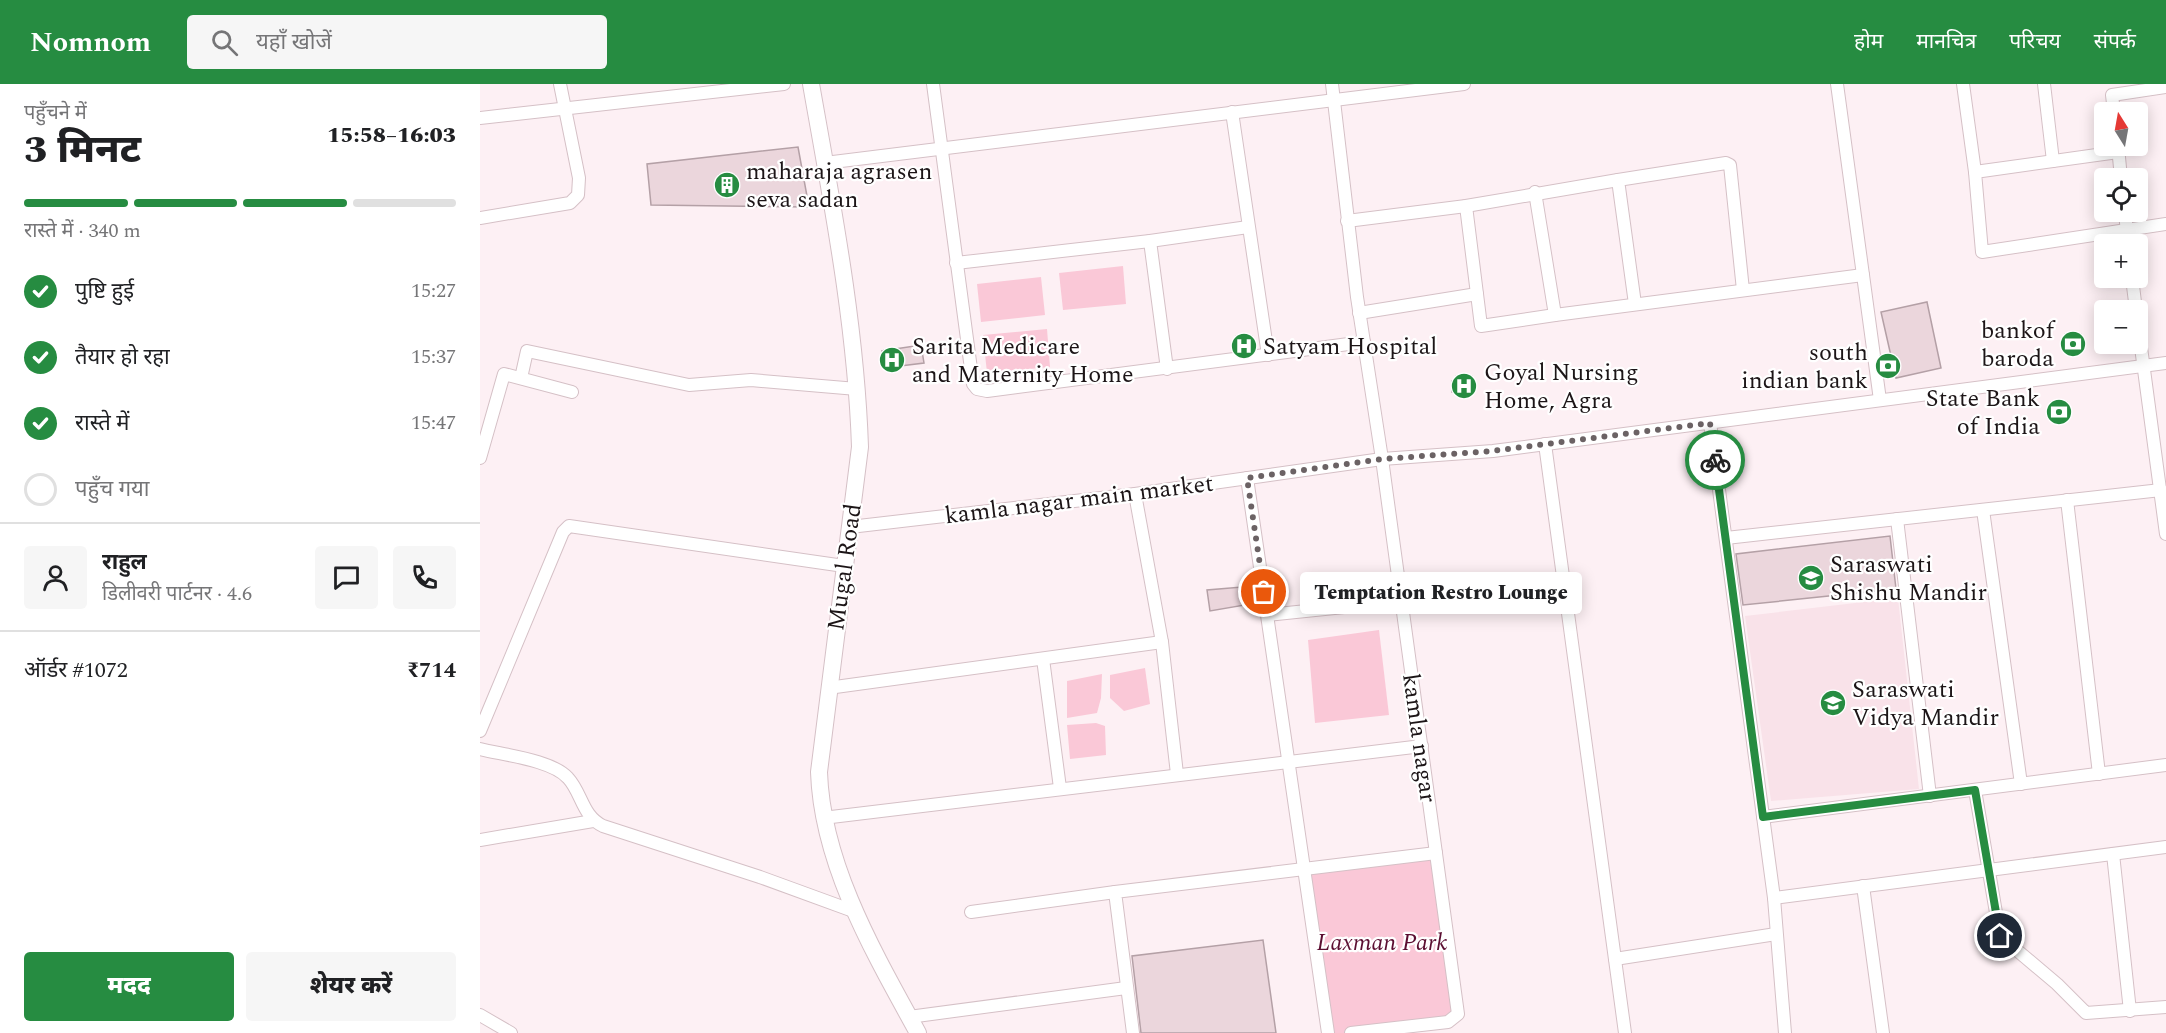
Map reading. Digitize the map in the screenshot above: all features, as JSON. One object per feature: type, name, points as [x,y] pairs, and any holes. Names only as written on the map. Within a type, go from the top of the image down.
[{"type":"street","points":[[480,218],[570,203],[575,199],[579,178],[560,84]]},
{"type":"street","points":[[480,118],[784,84]]},
{"type":"street","name":"Mugal Road","points":[[811,84],[825,163],[857,389],[860,447],[819,772],[823,818],[856,912],[918,1033]]},
{"type":"street","points":[[933,84],[973,384],[977,389],[987,391],[1364,342]]},
{"type":"street","points":[[1332,84],[1334,101]]},
{"type":"street","points":[[825,163],[1464,84]]},
{"type":"street","points":[[1837,84],[1880,400]]},
{"type":"street","points":[[1963,84],[1975,172],[1982,252],[2166,224]]},
{"type":"street","points":[[2043,84],[2054,161]]},
{"type":"street","points":[[2111,89],[2166,87]]},
{"type":"street","name":"kamla nagar","points":[[1334,101],[1359,313],[1402,601],[1457,1017],[1448,1022],[1351,1033]]},
{"type":"street","points":[[1232,112],[1268,355]]},
{"type":"street","points":[[1975,172],[2094,154]]},
{"type":"street","points":[[1347,221],[1466,206],[1535,192],[1728,163],[1743,290]]},
{"type":"street","points":[[1618,180],[1635,304]]},
{"type":"street","points":[[1535,192],[1555,315]]},
{"type":"street","points":[[1466,206],[1481,326],[1863,275]]},
{"type":"street","points":[[2126,222],[2127,234]]},
{"type":"street","points":[[957,263],[1150,241],[1248,227]]},
{"type":"street","points":[[1150,241],[1167,369]]},
{"type":"street","points":[[1359,313],[1477,294]]},
{"type":"street","points":[[521,378],[527,351],[689,385],[751,380],[857,389]]},
{"type":"street","points":[[2141,354],[2166,534]]},
{"type":"street","name":"kamla nagar main market","points":[[850,527],[1135,494],[1382,459],[1492,451],[2166,363]]},
{"type":"street","points":[[480,458],[504,374],[572,392]]},
{"type":"street","points":[[1710,423],[1774,898],[1785,1033]]},
{"type":"street","points":[[1545,444],[1625,1033]]},
{"type":"street","points":[[1247,478],[1328,1033]]},
{"type":"street","points":[[1726,538],[2161,490]]},
{"type":"street","points":[[1135,494],[1162,642],[1177,774]]},
{"type":"street","points":[[2067,500],[2099,774]]},
{"type":"street","points":[[1983,510],[2020,784]]},
{"type":"street","points":[[1897,519],[1930,796]]},
{"type":"street","points":[[480,731],[563,532],[568,526],[844,566]]},
{"type":"street","points":[[1268,615],[1402,601]]},
{"type":"street","points":[[828,688],[1162,642]]},
{"type":"street","points":[[1043,659],[1060,789]]},
{"type":"street","points":[[823,818],[1422,746]]},
{"type":"street","points":[[480,749],[545,764],[564,773],[593,821]]},
{"type":"street","points":[[1763,817],[2166,765]]},
{"type":"street","points":[[1975,790],[1987,870],[2002,939],[2057,984],[2086,1013],[2166,1007]]},
{"type":"street","points":[[480,840],[593,821],[856,912]]},
{"type":"street","points":[[1774,898],[2166,847]]},
{"type":"street","points":[[971,912],[1436,853]]},
{"type":"street","points":[[2113,854],[2130,1011]]},
{"type":"street","points":[[1863,886],[1883,1033]]},
{"type":"street","points":[[1116,892],[1133,1033]]},
{"type":"street","points":[[1615,960],[1776,934]]},
{"type":"street","points":[[909,1017],[1126,988]]},
{"type":"street","points":[[480,1015],[511,1033]]},
{"type":"shaded area","name":"Saraswati Vidya Mandir","points":[[1898,598],[1919,789],[1771,801],[1745,616]]},
{"type":"green space","points":[[1123,266],[1126,304],[1063,310],[1059,273]]},
{"type":"green space","points":[[1041,277],[1045,315],[981,322],[977,284]]},
{"type":"green space","points":[[1047,329],[1050,367],[987,373],[983,335]]},
{"type":"green space","points":[[1379,630],[1389,715],[1315,723],[1308,640]]},
{"type":"green space","points":[[1145,668],[1150,704],[1124,711],[1110,698],[1110,675]]},
{"type":"green space","points":[[1102,674],[1101,698],[1097,713],[1067,718],[1067,681]]},
{"type":"green space","points":[[1096,723],[1105,726],[1106,755],[1070,759],[1067,725]]},
{"type":"green space","name":"Laxman Park","points":[[1436,853],[1458,1014],[1344,1033],[1328,1033],[1305,869]]},
{"type":"building","name":"maharaja agrasen seva sadan","points":[[798,147],[809,207],[651,205],[647,164]]},
{"type":"building","points":[[1927,302],[1941,368],[1896,378],[1881,312]]},
{"type":"building","points":[[921,345],[924,363],[884,368],[882,351]]},
{"type":"building","points":[[1452,381],[1474,381],[1474,392],[1452,392]]},
{"type":"building","points":[[1890,536],[1896,589],[1743,605],[1736,554]]},
{"type":"building","points":[[1242,587],[1245,605],[1210,611],[1207,590]]},
{"type":"building","points":[[1263,940],[1276,1033],[1141,1033],[1132,956]]},
{"type":"way so far","points":[[1264,592],[1247,478],[1382,459],[1492,451],[1710,423],[1715,460]]},
{"type":"place","name":"maharaja agrasen seva sadan","points":[[727,185]]},
{"type":"place","name":"bankof baroda","points":[[2073,344]]},
{"type":"place","name":"Satyam Hospital","points":[[1244,346]]},
{"type":"place","name":"Sarita Medicare and Maternity Home","points":[[892,360]]},
{"type":"place","name":"south indian bank","points":[[1888,366]]},
{"type":"place","name":"Goyal Nursing Home, Agra","points":[[1464,386]]},
{"type":"place","name":"State Bank of India","points":[[2059,412]]},
{"type":"place","name":"Saraswati Shishu Mandir","points":[[1811,578]]},
{"type":"place","name":"Temptation Restro Lounge","points":[[1264,592]]},
{"type":"place","name":"Saraswati Vidya Mandir","points":[[1833,703]]},
{"type":"route","points":[[1715,460],[1763,817],[1975,790],[2000,936]]}]
